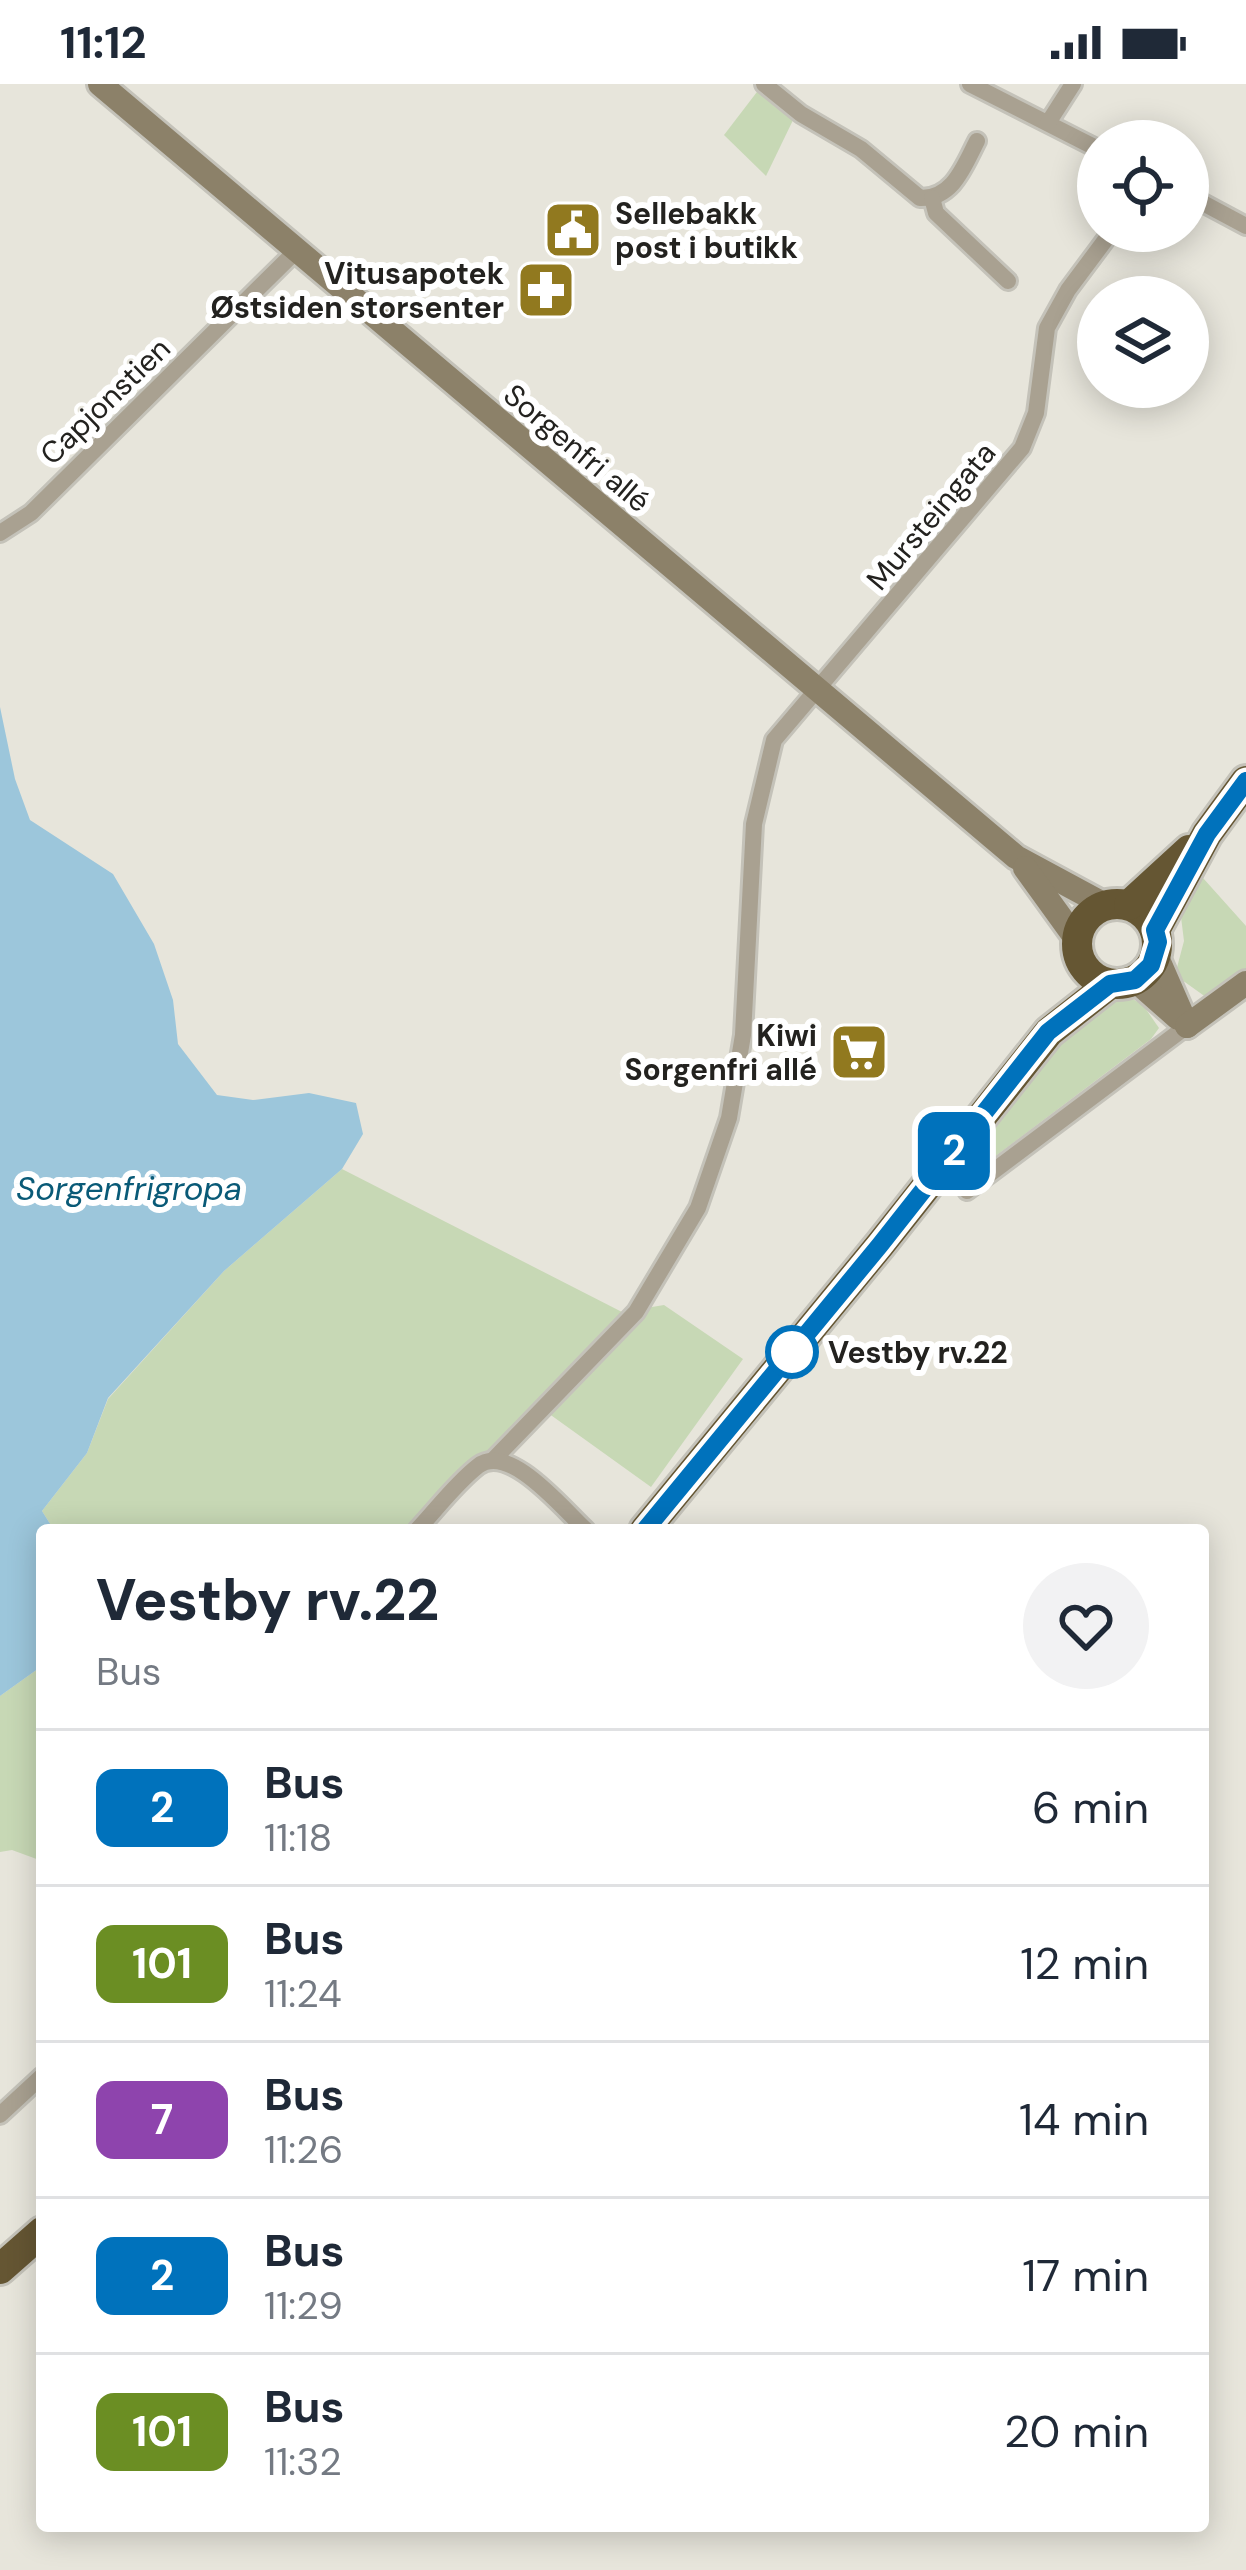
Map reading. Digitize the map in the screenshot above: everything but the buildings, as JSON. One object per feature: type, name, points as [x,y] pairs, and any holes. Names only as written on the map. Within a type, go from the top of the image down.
[{"type":"highway","points":[[654,1524],[1048,1032],[1123,982],[1156,942],[1207,834],[1246,781]]},
{"type":"highway","points":[[1048,1032],[1085,919],[1117,905],[1207,834]]},
{"type":"highway","points":[[1117,905],[1140,910],[1156,942]]},
{"type":"highway","points":[[1078,949],[1097,979],[1123,982]]},
{"type":"highway","points":[[5,2256],[36,2237]]},
{"type":"street","name":"Sorgenfri allé","points":[[100,84],[1016,856]]},
{"type":"street","points":[[764,84],[801,114],[861,149],[914,195],[932,198],[953,184],[976,141]]},
{"type":"street","points":[[970,84],[1077,138]]},
{"type":"street","points":[[1048,124],[1073,84]]},
{"type":"street","points":[[932,198],[936,213],[1008,281]]},
{"type":"street","points":[[1209,206],[1246,226]]},
{"type":"street","name":"Capjonstien","points":[[0,533],[31,513],[296,251]]},
{"type":"street","name":"Mursteingata","points":[[423,1524],[480,1464],[494,1459],[636,1312],[698,1208],[729,1118],[743,1035],[754,824],[767,760],[786,723],[1022,448],[1036,412],[1047,328],[1096,252]]},
{"type":"street","points":[[1016,856],[1117,905]]},
{"type":"street","points":[[1016,856],[1078,949]]},
{"type":"street","points":[[1156,942],[1187,1026]]},
{"type":"street","points":[[1123,982],[1187,1026]]},
{"type":"street","points":[[967,1191],[1246,983]]},
{"type":"street","points":[[494,1459],[514,1463],[580,1524]]},
{"type":"street","points":[[0,2115],[36,2082]]},
{"type":"green space","points":[[760,88],[795,116],[766,176],[724,135]]},
{"type":"green space","points":[[1203,878],[1246,926],[1246,972],[1210,1000],[1175,975],[1184,941],[1181,917]]},
{"type":"green space","points":[[1131,998],[1143,1005],[1159,1028],[1151,1039],[981,1167],[974,1167],[972,1158],[1092,1004]]},
{"type":"green space","points":[[342,1169],[622,1312],[664,1305],[743,1359],[651,1487],[541,1408],[424,1524],[50,1524],[42,1511],[87,1453],[108,1399],[224,1271]]},
{"type":"green space","points":[[36,1670],[36,1859],[12,1850],[0,1852],[0,1696]]},
{"type":"water","name":"Sorgenfrigropa","points":[[0,707],[15,779],[30,820],[113,874],[154,944],[173,1000],[178,1044],[217,1095],[253,1100],[309,1093],[356,1103],[363,1134],[342,1169],[224,1271],[108,1398],[87,1453],[42,1511],[50,1524],[36,1524],[36,1670],[0,1696]]},
{"type":"bus line","name":"2","points":[[650,1524],[1048,1032],[1110,984],[1123,984],[1144,974],[1156,955],[1155,930],[1207,834],[1246,781]]},
{"type":"place","name":"Sellebakk post i butikk","points":[[573,230]]},
{"type":"place","name":"Vitusapotek Østsiden storsenter","points":[[546,290]]},
{"type":"place","name":"Kiwi Sorgenfri allé","points":[[859,1052]]},
{"type":"place","name":"Vestby rv.22","points":[[792,1352]]}]
